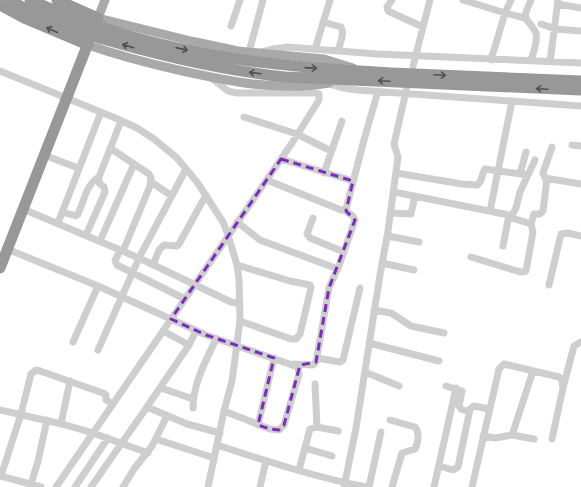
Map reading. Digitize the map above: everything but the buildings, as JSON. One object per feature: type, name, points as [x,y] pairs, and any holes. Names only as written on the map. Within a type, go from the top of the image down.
[{"type":"highway","points":[[8,0],[28,10],[91,24]]},
{"type":"highway","points":[[30,0],[91,24]]},
{"type":"highway","points":[[57,0],[102,33],[152,53],[225,69],[285,77],[581,90]]},
{"type":"highway","points":[[0,5],[24,18],[88,45]]},
{"type":"highway","points":[[0,268],[88,45],[91,24]]},
{"type":"highway","points":[[102,33],[129,36],[230,59],[281,65],[366,72],[581,82]]},
{"type":"main road","points":[[106,0],[91,24],[249,52],[324,59],[366,72]]},
{"type":"main road","points":[[88,45],[128,58],[210,77],[267,85],[293,86],[346,80]]},
{"type":"street","points":[[231,26],[240,0]]},
{"type":"street","points":[[249,52],[263,0]]},
{"type":"street","points":[[315,48],[330,0]]},
{"type":"street","points":[[392,0],[387,7],[388,11],[423,27]]},
{"type":"street","points":[[413,66],[430,0]]},
{"type":"street","points":[[463,0],[487,4],[505,13],[525,18],[535,30],[537,38],[531,61]]},
{"type":"street","points":[[491,60],[505,13],[512,0]]},
{"type":"street","points":[[525,18],[525,14],[532,0]]},
{"type":"street","points":[[550,62],[558,2],[581,8]]},
{"type":"street","points":[[323,22],[341,27],[343,36],[338,51]]},
{"type":"street","points":[[541,24],[555,29],[581,31]]},
{"type":"street","points":[[261,53],[273,49],[288,47],[315,48],[365,54],[581,63]]},
{"type":"street","points":[[0,71],[101,112],[137,128],[154,139],[177,158],[206,195],[222,222],[228,235],[240,279],[240,321],[238,346],[232,381],[208,487]]},
{"type":"street","points":[[56,487],[267,180],[319,100],[319,94],[314,93],[237,93],[228,91],[210,77]]},
{"type":"street","points":[[325,83],[343,88],[378,91],[406,90],[512,101],[581,106]]},
{"type":"street","points":[[345,485],[382,263],[388,236],[398,157],[394,144],[406,90]]},
{"type":"street","points":[[344,210],[347,206],[378,91]]},
{"type":"street","points":[[490,211],[512,101]]},
{"type":"street","points":[[58,223],[78,168],[101,112]]},
{"type":"street","points":[[244,117],[297,134],[331,151]]},
{"type":"street","points":[[86,235],[105,192],[104,187],[99,183],[99,177],[121,121]]},
{"type":"street","points":[[324,172],[342,121]]},
{"type":"street","points":[[572,145],[581,146]]},
{"type":"street","points":[[471,257],[517,271],[524,272],[526,270],[533,232],[531,224],[534,214],[540,214],[543,211],[547,179],[543,173],[552,147]]},
{"type":"street","points":[[110,148],[149,174],[151,182],[121,251],[116,259],[116,263],[185,299]]},
{"type":"street","points":[[520,174],[526,152]]},
{"type":"street","points":[[44,155],[78,168]]},
{"type":"street","points":[[281,159],[353,181]]},
{"type":"street","points":[[503,246],[509,216],[512,215],[516,208],[520,192],[534,160]]},
{"type":"street","points":[[100,241],[134,164]]},
{"type":"street","points":[[98,350],[139,258],[186,169]]},
{"type":"street","points":[[396,173],[447,182],[478,185],[480,183],[483,170],[485,169],[528,176]]},
{"type":"street","points":[[62,212],[76,216],[90,186],[94,180],[99,177]]},
{"type":"street","points":[[547,179],[581,184]]},
{"type":"street","points":[[7,249],[98,286],[216,339],[294,364],[313,365],[315,364],[317,358],[329,288],[338,269],[355,220],[354,216],[344,210],[304,196],[267,180]]},
{"type":"street","points":[[151,182],[172,196]]},
{"type":"street","points":[[394,192],[490,211],[531,224]]},
{"type":"street","points":[[153,265],[159,250],[164,245],[177,246],[179,244],[206,195]]},
{"type":"street","points":[[391,213],[411,214],[415,196]]},
{"type":"street","points":[[23,209],[139,258],[231,302],[240,304]]},
{"type":"street","points":[[313,218],[308,234],[310,238],[344,252]]},
{"type":"street","points":[[237,222],[260,240],[338,269]]},
{"type":"street","points":[[549,286],[561,234],[564,233],[581,236]]},
{"type":"street","points":[[388,236],[419,242]]},
{"type":"street","points":[[382,263],[414,270]]},
{"type":"street","points":[[237,264],[290,281],[307,284],[310,285],[311,288],[300,334],[296,339],[291,339],[240,321]]},
{"type":"street","points":[[73,342],[98,286]]},
{"type":"street","points":[[317,358],[340,362],[343,360],[360,288]]},
{"type":"street","points":[[374,310],[391,313],[410,326],[444,332]]},
{"type":"street","points":[[163,331],[188,345]]},
{"type":"street","points":[[91,487],[160,388],[196,331]]},
{"type":"street","points":[[193,408],[193,399],[198,378],[216,339]]},
{"type":"street","points":[[552,439],[574,346],[581,342]]},
{"type":"street","points":[[369,343],[439,362]]},
{"type":"street","points":[[258,425],[274,358]]},
{"type":"street","points":[[224,411],[258,425],[279,430],[284,425],[299,374],[298,367],[294,364]]},
{"type":"street","points":[[472,487],[489,409],[499,370],[502,366],[504,364],[559,377],[564,384]]},
{"type":"street","points":[[41,487],[0,476],[21,414],[31,374],[34,371],[40,371],[103,393],[106,396],[106,400],[113,404]]},
{"type":"street","points":[[512,434],[533,371]]},
{"type":"street","points":[[365,372],[399,386]]},
{"type":"street","points":[[62,424],[70,381]]},
{"type":"street","points":[[315,384],[317,427]]},
{"type":"street","points":[[446,386],[462,391],[459,406],[461,409],[469,412]]},
{"type":"street","points":[[160,388],[193,399]]},
{"type":"street","points":[[434,487],[456,388]]},
{"type":"street","points":[[439,466],[453,470],[458,467],[471,407],[474,406],[489,409]]},
{"type":"street","points":[[147,407],[167,416],[220,433]]},
{"type":"street","points":[[0,410],[47,420],[94,433],[148,453]]},
{"type":"street","points":[[123,487],[134,469],[148,453],[167,416]]},
{"type":"street","points":[[31,484],[38,461],[47,420]]},
{"type":"street","points":[[390,420],[415,427],[418,434],[415,449],[402,453],[392,487]]},
{"type":"street","points":[[299,470],[310,429],[317,427],[338,431]]},
{"type":"street","points":[[369,487],[381,432]]},
{"type":"street","points":[[483,436],[495,438],[512,434],[534,439]]},
{"type":"street","points":[[75,487],[108,438]]},
{"type":"street","points":[[156,439],[214,458]]},
{"type":"street","points":[[217,445],[345,485],[366,487]]},
{"type":"street","points":[[305,448],[332,456]]},
{"type":"street","points":[[260,487],[266,461]]},
{"type":"highlighted area","points":[[281,159],[353,181],[346,211],[355,220],[329,288],[316,362],[300,365],[284,425],[279,430],[258,425],[274,358],[206,335],[171,319]]}]
